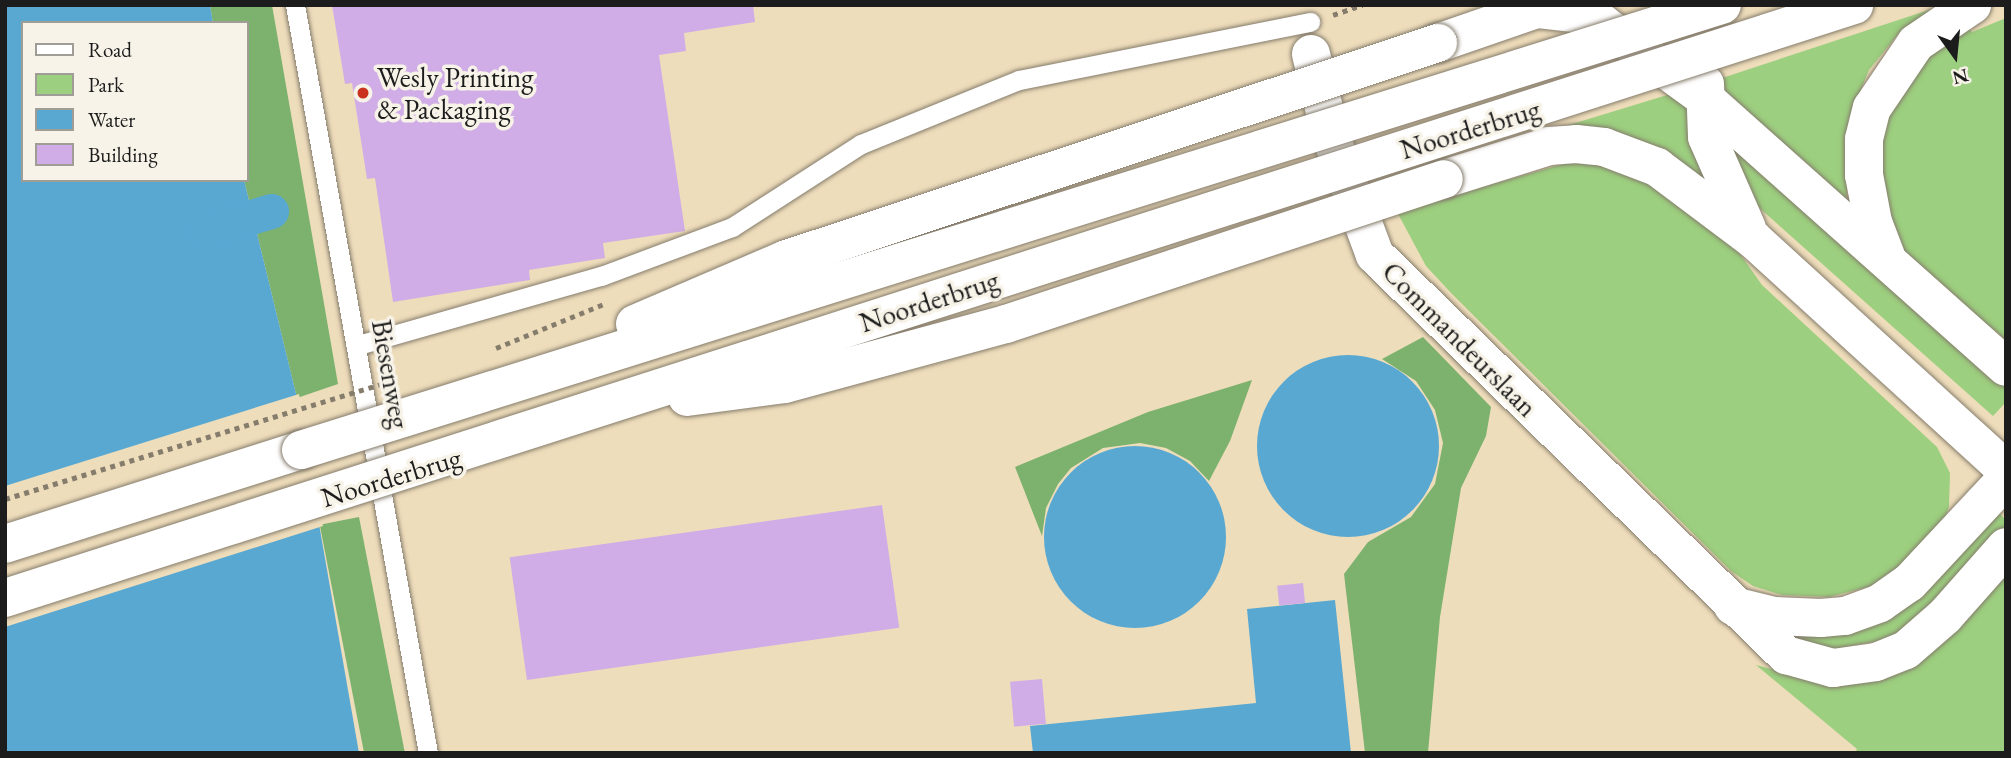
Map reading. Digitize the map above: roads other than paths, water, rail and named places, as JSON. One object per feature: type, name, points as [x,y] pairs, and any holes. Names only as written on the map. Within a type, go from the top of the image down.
[{"type":"main road","name":"Noorderbrug","points":[[5,544],[533,375],[803,296],[1722,5]]},
{"type":"main road","points":[[1736,5],[1702,96],[1714,159],[1753,240]]},
{"type":"main road","name":"Noorderbrug","points":[[5,598],[1854,5]]},
{"type":"main road","points":[[1888,261],[1872,222],[1864,175],[1864,139],[1872,108],[1916,43],[1970,6]]},
{"type":"main road","points":[[533,375],[643,320],[787,259],[1537,9],[1560,9],[1603,24],[1702,96],[2006,367]]},
{"type":"main road","name":"Commandeurslaan","points":[[1311,27],[1331,137],[1375,255],[1731,605],[1798,661],[1833,668],[1876,662],[1906,650],[1925,636],[2006,547]]},
{"type":"main road","points":[[622,402],[741,392],[831,373],[1006,324],[1549,146],[1604,147],[1657,167],[1753,240],[2006,470]]},
{"type":"main road","points":[[1731,605],[1774,616],[1821,618],[1844,616],[1880,603],[1909,583],[2006,479]]},
{"type":"lane","name":"Biesenweg","points":[[295,5],[358,345],[428,753]]},
{"type":"lane","points":[[358,345],[601,276],[732,227],[860,144],[1019,80],[1311,27]]},
{"type":"water","points":[[5,5],[210,5],[213,21],[21,21],[21,182],[244,182],[297,398],[359,753],[5,753]]},
{"type":"water","points":[[1348,355],[1383,362],[1399,370],[1412,382],[1424,395],[1432,411],[1439,446],[1432,481],[1424,497],[1412,510],[1399,522],[1383,530],[1348,537],[1313,530],[1297,522],[1284,510],[1272,497],[1264,481],[1257,446],[1264,411],[1272,395],[1284,382],[1297,370],[1313,362]]},
{"type":"water","points":[[1135,446],[1170,453],[1199,473],[1219,502],[1226,537],[1219,572],[1199,601],[1170,621],[1135,628],[1100,621],[1071,601],[1051,572],[1044,537],[1051,502],[1071,473],[1100,453]]},
{"type":"water","points":[[1335,600],[1351,753],[1033,753],[1030,726],[1256,703],[1247,609]]},
{"type":"waterway","points":[[204,231],[271,211]]},
{"type":"place","name":"Wesly Printing & Packaging","points":[[363,93]]}]
